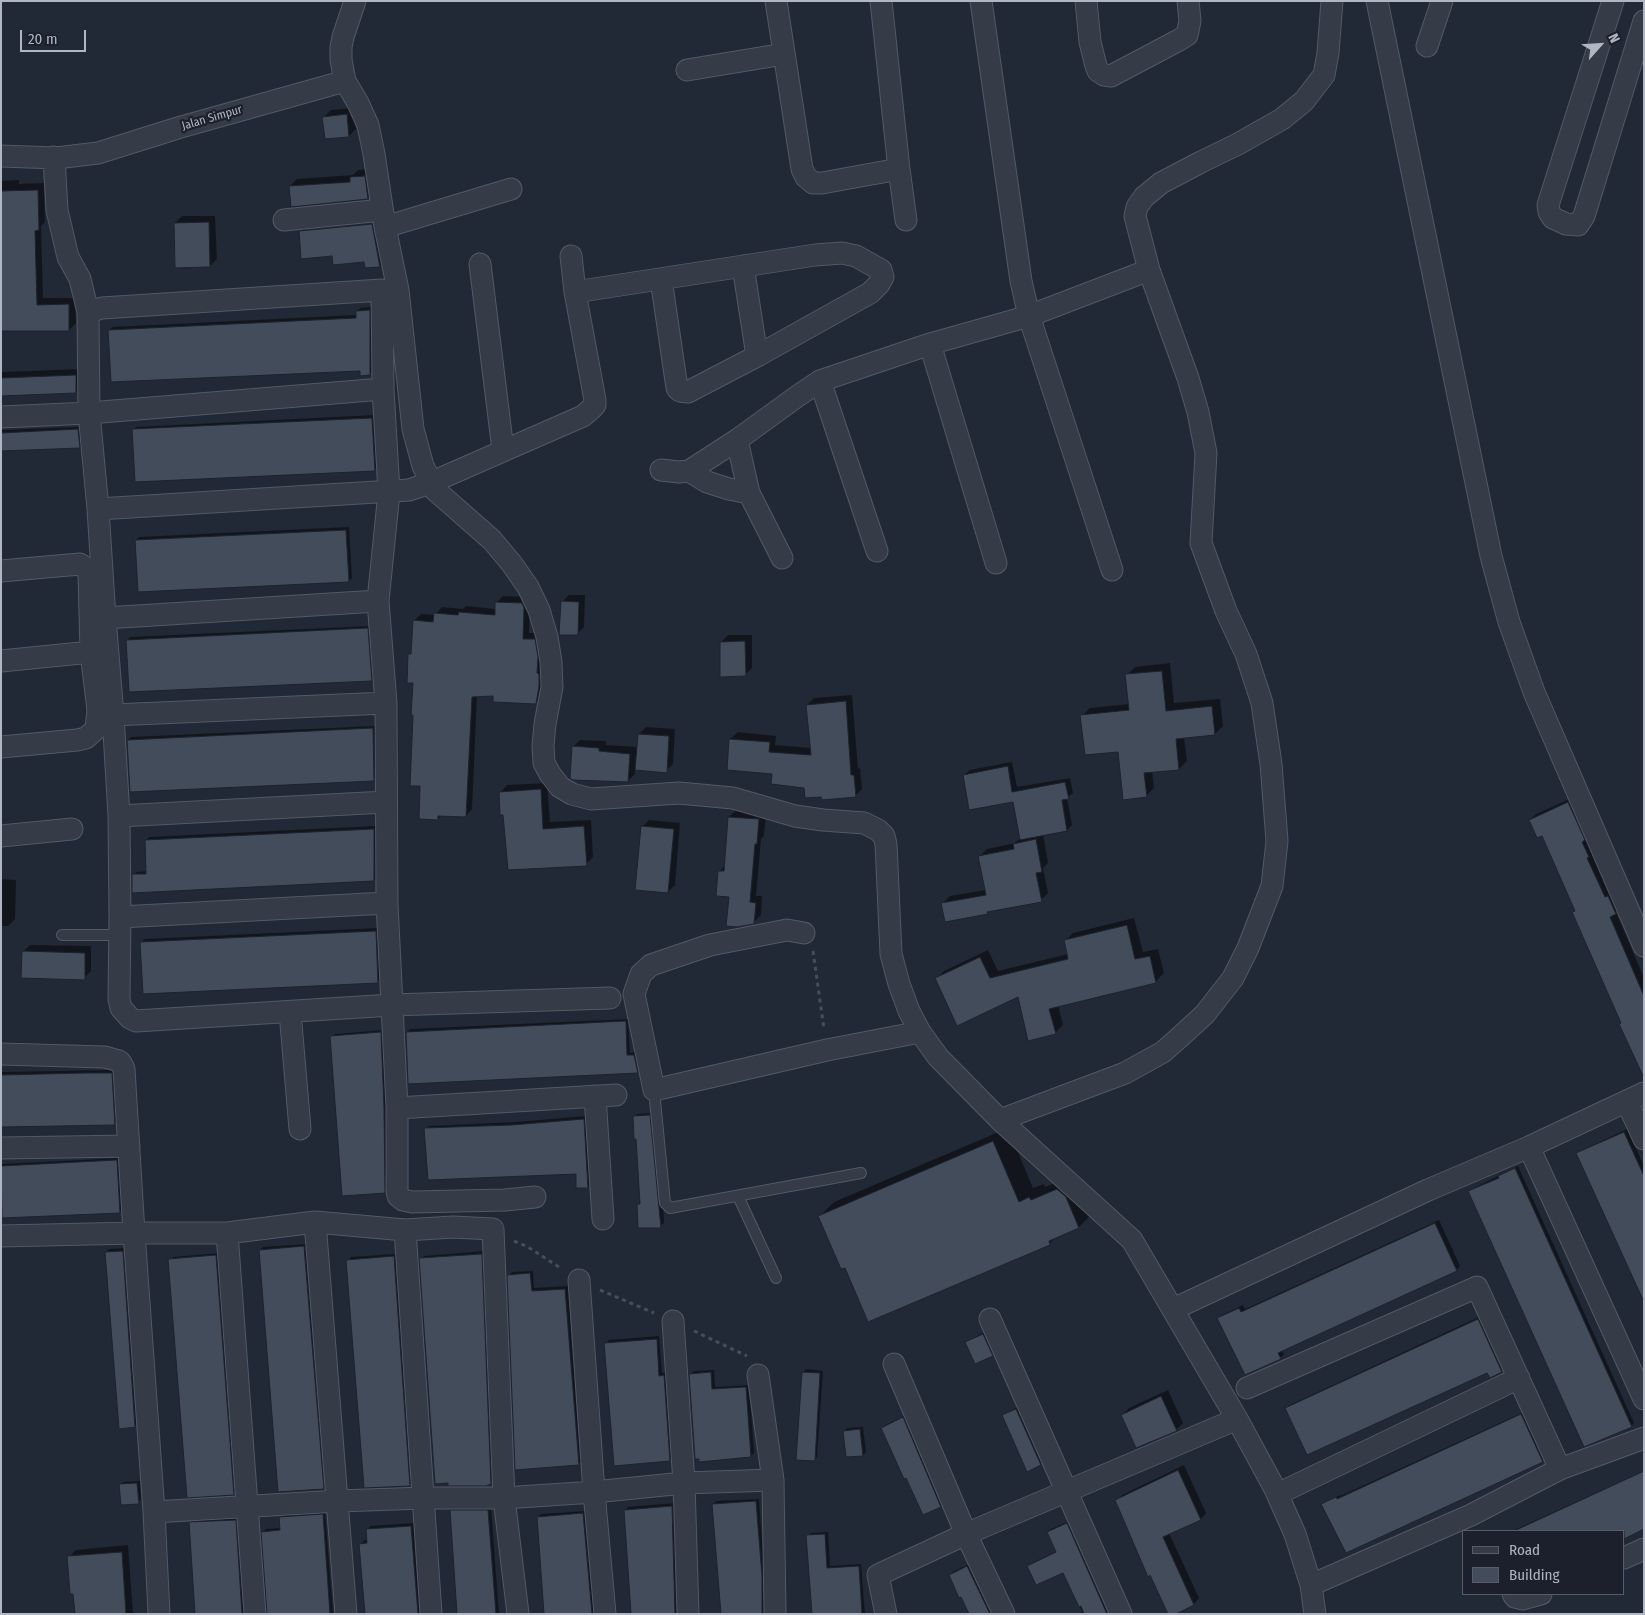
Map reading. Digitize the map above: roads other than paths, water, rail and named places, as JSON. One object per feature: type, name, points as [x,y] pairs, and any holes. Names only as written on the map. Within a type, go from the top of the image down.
[{"type":"street","points":[[355,1],[342,37],[341,60],[345,81],[368,125],[374,154],[383,219],[398,290],[413,429],[418,454],[430,482],[444,499],[492,540],[528,587],[539,610],[548,638],[552,687],[545,724],[544,763],[550,774],[560,787],[572,794],[591,799],[679,793],[733,798],[795,816],[864,823],[878,830],[884,836],[886,844],[891,954],[909,1012],[920,1032],[938,1057],[1000,1120],[1132,1240],[1237,1419],[1275,1489],[1296,1534],[1312,1585],[1315,1614]]},
{"type":"street","points":[[776,1],[802,169],[806,178],[813,182],[822,183],[899,169]]},
{"type":"street","points":[[881,1],[906,220]]},
{"type":"street","points":[[981,1],[1021,281],[1028,316],[1112,570]]},
{"type":"street","points":[[1086,1],[1090,42],[1096,66],[1098,71],[1104,75],[1111,76],[1180,40],[1187,34],[1190,21],[1188,1]]},
{"type":"street","points":[[1000,1120],[1125,1073],[1163,1052],[1205,1014],[1233,978],[1248,948],[1272,886],[1277,841],[1271,764],[1262,703],[1246,654],[1226,611],[1201,543],[1206,454],[1198,412],[1188,378],[1149,270],[1135,216],[1137,207],[1144,197],[1161,183],[1267,128],[1304,102],[1324,75],[1328,53],[1332,1]]},
{"type":"street","points":[[1377,1],[1491,556],[1509,622],[1534,692],[1644,946]]},
{"type":"street","points":[[1426,46],[1442,1]]},
{"type":"street","points":[[1613,1],[1548,205],[1548,212],[1553,218],[1566,224],[1578,225],[1584,216],[1644,21]]},
{"type":"street","points":[[688,70],[784,54]]},
{"type":"street","name":"Jalan Simpur","points":[[1,156],[54,157],[98,153],[181,127],[345,81]]},
{"type":"street","points":[[54,157],[57,210],[68,257],[80,279],[88,312],[89,413],[98,509],[119,816],[119,998],[121,1008],[130,1018],[136,1021],[392,1005],[610,998]]},
{"type":"street","points":[[284,220],[383,219],[511,189]]},
{"type":"street","points":[[575,292],[815,255],[842,253],[856,256],[871,263],[881,270],[883,277],[880,284],[870,293],[688,392],[680,391],[676,384],[661,279]]},
{"type":"street","points":[[98,509],[409,490],[583,416],[594,405],[595,400],[575,292],[571,256]]},
{"type":"street","points":[[480,264],[504,450]]},
{"type":"street","points":[[743,266],[757,356]]},
{"type":"street","points":[[661,470],[689,471],[820,382],[930,344],[1028,316],[1149,270]]},
{"type":"street","points":[[88,312],[102,308],[382,290],[383,389],[389,492],[378,601],[386,703],[387,903],[397,1108],[396,1191],[403,1200],[412,1202],[535,1197]]},
{"type":"street","points":[[930,344],[996,563]]},
{"type":"street","points":[[820,382],[877,551]]},
{"type":"street","points":[[1,417],[89,413],[383,389]]},
{"type":"street","points":[[737,440],[748,492],[782,558]]},
{"type":"street","points":[[689,471],[707,482],[729,489],[748,492]]},
{"type":"street","points":[[1,571],[80,564],[86,568],[89,575],[91,652],[98,710],[98,725],[86,738],[1,747]]},
{"type":"street","points":[[105,618],[378,601]]},
{"type":"street","points":[[1,661],[91,652]]},
{"type":"street","points":[[113,715],[386,703]]},
{"type":"street","points":[[119,816],[386,802]]},
{"type":"street","points":[[1,836],[72,829]]},
{"type":"street","points":[[120,926],[387,903]]},
{"type":"street","points":[[804,933],[787,930],[710,945],[651,965],[641,974],[634,994],[654,1090],[827,1050],[920,1032]]},
{"type":"street","points":[[290,1012],[300,1129]]},
{"type":"street","points":[[1,1054],[105,1057],[119,1060],[124,1069],[154,1512],[159,1614]]},
{"type":"street","points":[[397,1108],[616,1095]]},
{"type":"street","points":[[595,1096],[603,1219]]},
{"type":"street","points":[[1180,1306],[1428,1190],[1529,1147],[1635,1098],[1644,1139]]},
{"type":"street","points":[[1,1148],[129,1146]]},
{"type":"street","points":[[1529,1147],[1644,1399]]},
{"type":"street","points":[[1,1236],[227,1233],[315,1222],[405,1230],[453,1227],[493,1230],[504,1498],[518,1614]]},
{"type":"street","points":[[315,1222],[346,1614]]},
{"type":"street","points":[[405,1230],[431,1614]]},
{"type":"street","points":[[227,1233],[255,1614]]},
{"type":"street","points":[[579,1280],[605,1614]]},
{"type":"street","points":[[1247,1388],[1477,1287],[1560,1469]]},
{"type":"street","points":[[990,1319],[1121,1614]]},
{"type":"street","points":[[673,1321],[684,1482],[688,1614]]},
{"type":"street","points":[[894,1364],[966,1534],[1004,1614]]},
{"type":"street","points":[[758,1376],[772,1480],[775,1614]]},
{"type":"street","points":[[1288,1489],[1519,1378]]},
{"type":"street","points":[[886,1614],[878,1575],[966,1534],[1237,1419]]},
{"type":"street","points":[[1312,1585],[1476,1523],[1560,1469],[1644,1438]]},
{"type":"street","points":[[154,1512],[248,1508],[338,1501],[504,1498],[594,1492],[684,1482],[772,1480]]},
{"type":"street","points":[[1625,1558],[1644,1549]]},
{"type":"street","points":[[1514,1595],[1523,1599],[1537,1595]]},
{"type":"lane","points":[[62,935],[120,926]]},
{"type":"lane","points":[[654,1090],[665,1203],[670,1208],[861,1173]]},
{"type":"lane","points":[[738,1196],[776,1278]]}]
